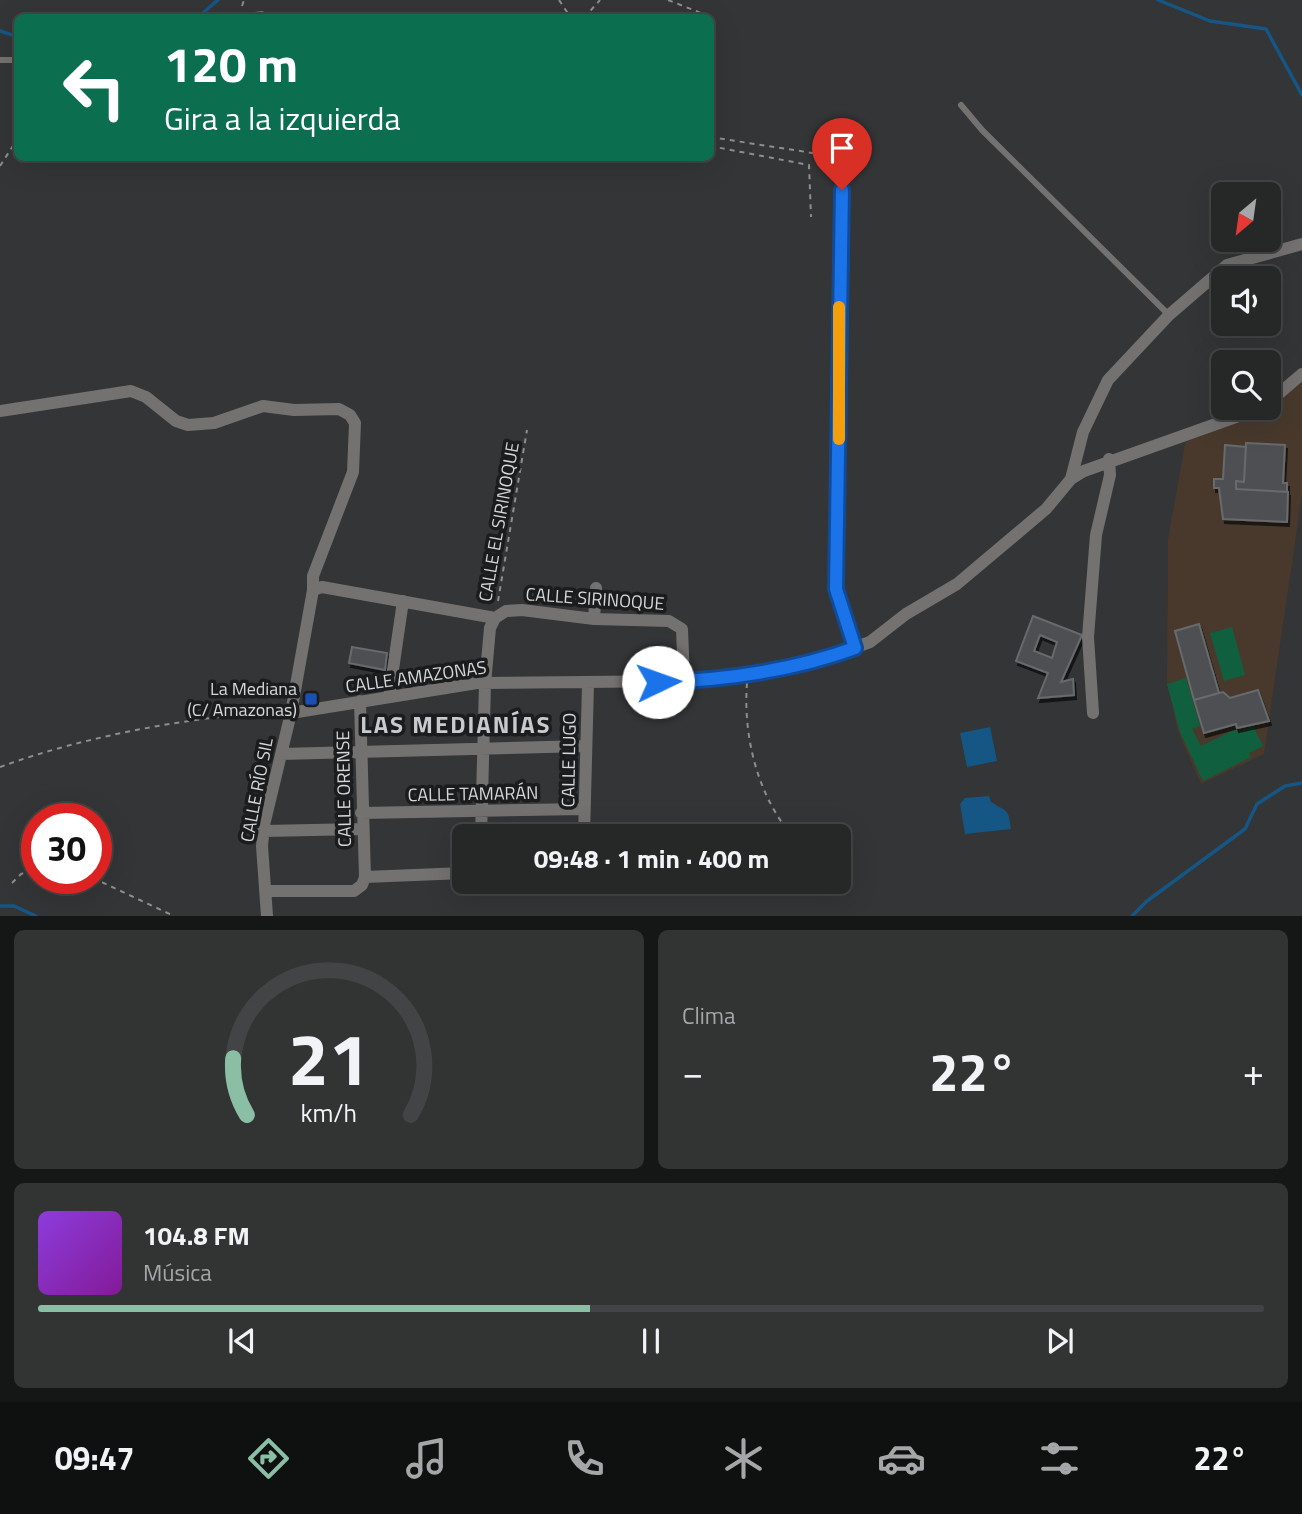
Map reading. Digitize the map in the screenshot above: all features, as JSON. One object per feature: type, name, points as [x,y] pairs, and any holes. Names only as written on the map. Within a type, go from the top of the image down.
[{"type":"street","points":[[840,160],[836,589],[855,648]]},
{"type":"street","points":[[1071,480],[1083,432],[1108,380],[1169,315],[1227,265],[1302,244]]},
{"type":"street","points":[[1281,392],[1302,374]]},
{"type":"street","name":"CALLE RÍO SIL","points":[[0,411],[131,391],[146,397],[176,421],[188,425],[214,423],[263,406],[294,410],[339,410],[350,415],[355,423],[353,472],[313,576],[313,590],[291,713],[264,831],[267,915]]},
{"type":"street","points":[[1071,480],[1109,459],[1230,420]]},
{"type":"street","points":[[1093,713],[1088,637],[1096,535],[1110,475],[1109,459]]},
{"type":"street","name":"CALLE AMAZONAS","points":[[291,713],[485,684],[684,681],[748,675],[813,663],[855,648],[957,584],[1046,509],[1071,480]]},
{"type":"street","points":[[313,590],[322,587],[495,618],[490,628],[485,684],[481,824]]},
{"type":"street","points":[[594,619],[596,588]]},
{"type":"street","points":[[389,697],[403,601]]},
{"type":"street","name":"CALLE SIRINOQUE","points":[[495,618],[506,611],[522,610],[594,619],[676,624],[682,629],[684,681]]},
{"type":"street","name":"CALLE LUGO","points":[[584,824],[589,684]]},
{"type":"street","name":"CALLE ORENSE","points":[[360,701],[361,829],[365,877]]},
{"type":"street","points":[[281,754],[585,746]]},
{"type":"street","name":"CALLE TAMARÁN","points":[[362,813],[584,809]]},
{"type":"street","points":[[264,831],[361,829]]},
{"type":"street","points":[[265,891],[354,891],[362,885],[365,877],[452,873]]},
{"type":"lane","points":[[961,105],[982,130],[1169,315]]},
{"type":"path","points":[[588,14],[600,0]]},
{"type":"path","points":[[668,0],[703,14]]},
{"type":"path","points":[[714,138],[840,160]]},
{"type":"path","points":[[0,166],[14,144]]},
{"type":"path","points":[[714,147],[809,165],[811,216]]},
{"type":"path","name":"CALLE EL SIRINOQUE","points":[[495,618],[527,430]]},
{"type":"path","points":[[748,675],[747,732],[756,768],[768,797],[785,824]]},
{"type":"path","points":[[0,767],[50,749],[110,736],[263,713],[291,713]]},
{"type":"path","points":[[12,883],[21,874]]},
{"type":"path","points":[[112,887],[174,915]]},
{"type":"shaded area","points":[[1302,383],[1302,495],[1264,754],[1201,784],[1178,731],[1167,682],[1168,539],[1186,439],[1241,420],[1281,420],[1281,398]]},
{"type":"green space","points":[[1232,627],[1245,675],[1224,681],[1210,633]]},
{"type":"green space","points":[[1186,678],[1200,726],[1192,729],[1201,746],[1236,729],[1239,733],[1253,726],[1263,746],[1249,753],[1251,757],[1203,781],[1180,732],[1167,684]]},
{"type":"water","points":[[990,727],[997,761],[967,767],[960,733]]},
{"type":"water","points":[[989,796],[991,802],[1008,814],[1011,829],[965,834],[960,804],[965,798]]},
{"type":"building","points":[[1246,443],[1285,445],[1283,483],[1287,483],[1287,492],[1236,489],[1236,481],[1244,482]]},
{"type":"building","points":[[1225,445],[1246,447],[1244,482],[1236,481],[1236,489],[1288,492],[1287,522],[1223,519],[1219,488],[1214,488],[1214,479],[1223,479]]},
{"type":"building","points":[[1033,616],[1082,635],[1061,682],[1073,679],[1074,695],[1038,698],[1048,673],[1016,661]],"holes":[[[1040,635],[1057,642],[1052,658],[1034,651]]]},
{"type":"building","points":[[1199,624],[1219,693],[1194,700],[1175,631]]},
{"type":"building","points":[[352,647],[387,653],[385,670],[349,663]]},
{"type":"building","points":[[1258,690],[1269,721],[1237,728],[1236,724],[1204,733],[1194,700],[1223,692],[1230,698]]},
{"type":"waterway","points":[[202,14],[218,0]]},
{"type":"waterway","points":[[1158,0],[1210,21],[1266,29],[1302,95]]},
{"type":"waterway","points":[[0,31],[14,36]]},
{"type":"waterway","points":[[1132,916],[1147,901],[1245,829],[1257,804],[1285,786],[1302,783]]},
{"type":"waterway","points":[[0,906],[14,906],[36,916]]},
{"type":"slow traffic","points":[[839,307],[839,439]]},
{"type":"place","name":"La Mediana (C/ Amazonas)","points":[[311,699]]},
{"type":"district","name":"LAS MEDIANÍAS","points":[[456,725]]},
{"type":"route","points":[[658,682],[748,675],[813,663],[855,648],[849,638],[836,589],[842,190]]}]
